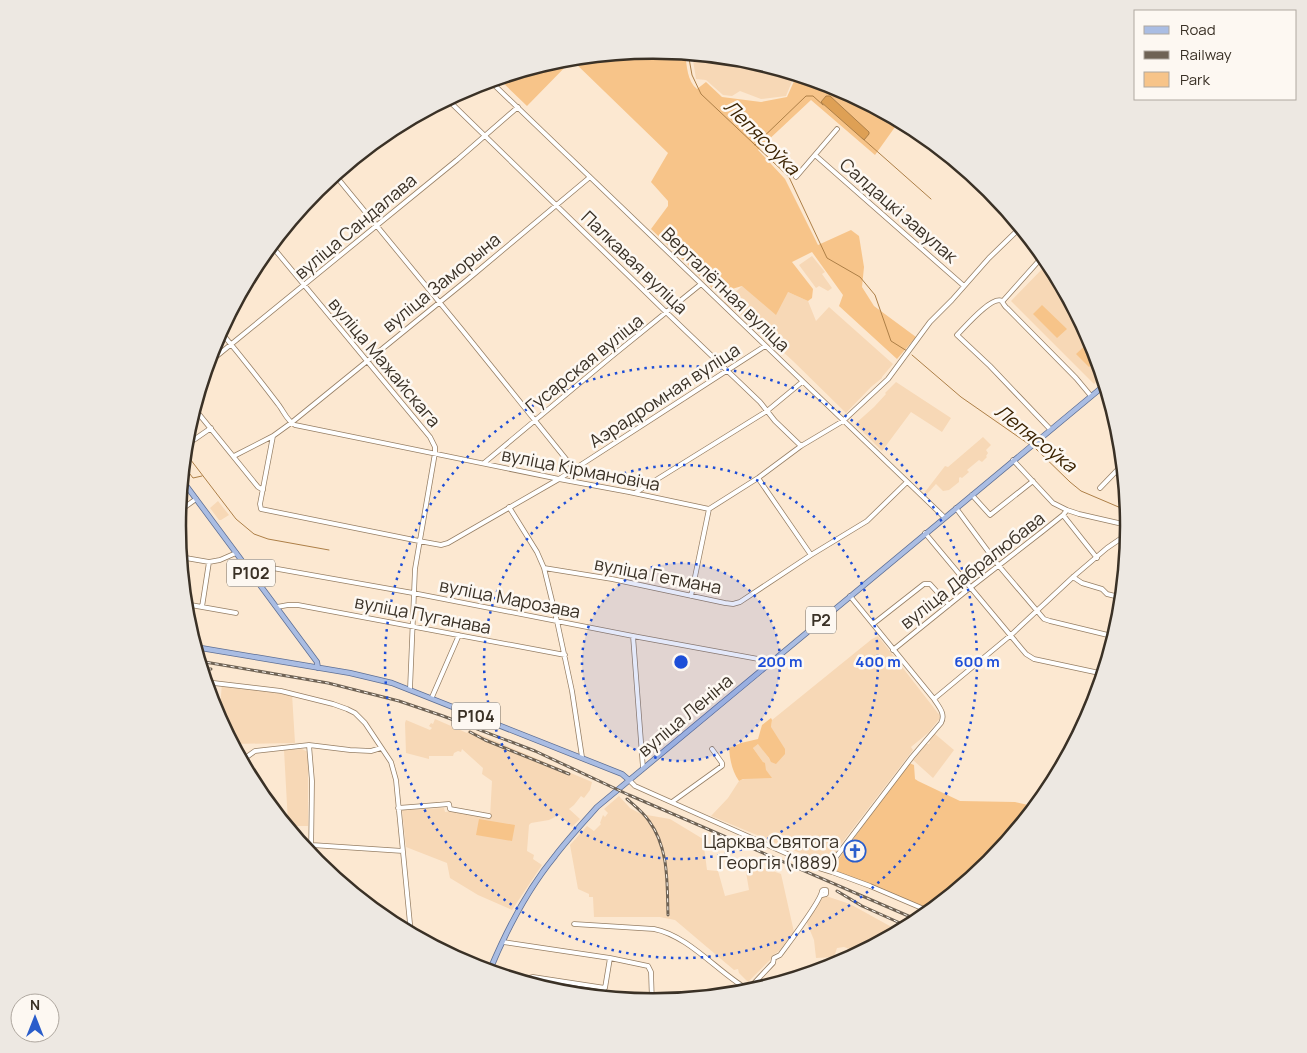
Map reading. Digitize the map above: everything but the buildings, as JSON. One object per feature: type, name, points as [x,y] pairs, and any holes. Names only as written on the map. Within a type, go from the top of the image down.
[{"type":"main road","name":"вуліца Леніна","points":[[492,965],[513,920],[530,892],[554,856],[597,807],[1100,389]]},
{"type":"main road","name":"Р102","points":[[188,488],[317,662],[318,668]]},
{"type":"main road","name":"Р104","points":[[202,649],[318,668],[379,680],[410,689],[622,774],[629,780]]},
{"type":"street","name":"Верталётная вуліца","points":[[496,86],[944,517]]},
{"type":"street","name":"Палкавая вуліца","points":[[453,104],[760,402],[801,446]]},
{"type":"street","name":"вуліца Сандалава","points":[[218,356],[486,136],[518,107]]},
{"type":"street","points":[[796,176],[837,129]]},
{"type":"street","name":"Салдацкі завулак","points":[[815,155],[964,286]]},
{"type":"street","name":"вуліца Заморына","points":[[234,456],[273,436],[291,423],[590,177]]},
{"type":"street","points":[[339,181],[463,330],[574,468]]},
{"type":"street","points":[[690,596],[709,508],[758,478],[801,446],[843,421],[888,380],[930,322],[1016,231]]},
{"type":"street","name":"вуліца Мажайскага","points":[[276,251],[433,442],[435,453],[415,569],[410,689]]},
{"type":"street","points":[[1002,302],[1038,261]]},
{"type":"street","name":"Гусарская вуліца","points":[[484,463],[701,284]]},
{"type":"street","points":[[1050,429],[990,366],[957,335],[991,302],[999,300],[1002,302],[1091,396]]},
{"type":"street","points":[[226,338],[284,411],[291,423]]},
{"type":"street","name":"Аэрадромная вуліца","points":[[419,541],[444,544],[559,479],[765,346]]},
{"type":"street","points":[[635,493],[767,411],[802,382]]},
{"type":"street","points":[[200,414],[262,490]]},
{"type":"street","name":"вуліца Кірмановіча","points":[[291,423],[298,426],[709,508]]},
{"type":"street","points":[[194,440],[212,428]]},
{"type":"street","points":[[273,436],[260,504],[260,507],[264,510],[419,541]]},
{"type":"street","points":[[1013,460],[1054,503],[1067,510],[1121,523]]},
{"type":"street","points":[[1100,488],[1117,470]]},
{"type":"street","points":[[758,478],[811,555]]},
{"type":"street","points":[[972,495],[990,515],[1032,481]]},
{"type":"street","name":"вуліца Гетмана","points":[[544,568],[733,604],[740,602],[867,521],[907,482]]},
{"type":"street","points":[[187,506],[196,499]]},
{"type":"street","points":[[509,507],[537,552],[544,568],[565,655],[582,758]]},
{"type":"street","points":[[956,508],[1000,566],[1046,620],[1108,635]]},
{"type":"street","name":"вуліца Дабралюбава","points":[[894,650],[1067,510]]},
{"type":"street","points":[[1063,515],[1097,558]]},
{"type":"street","points":[[925,533],[1026,654],[1034,659],[1097,673]]},
{"type":"street","points":[[934,699],[1038,612],[1107,548],[1121,539]]},
{"type":"street","points":[[187,559],[210,562],[236,553]]},
{"type":"street","points":[[202,607],[210,562]]},
{"type":"street","name":"вуліца Марозава","points":[[244,563],[413,593],[764,660],[769,663]]},
{"type":"street","points":[[1073,578],[1116,596]]},
{"type":"street","points":[[873,624],[924,584],[930,584],[949,605]]},
{"type":"street","points":[[832,872],[836,857],[912,757],[941,723],[943,717],[943,713],[934,699],[850,596]]},
{"type":"street","points":[[193,605],[236,613]]},
{"type":"street","name":"вуліца Пуганава","points":[[277,607],[298,605],[565,655]]},
{"type":"street","points":[[432,698],[459,635]]},
{"type":"street","points":[[633,636],[643,768]]},
{"type":"street","points":[[213,683],[281,691],[333,704],[347,708],[365,723],[391,762],[396,780],[410,926]]},
{"type":"street","points":[[246,757],[255,751],[309,745],[370,751],[381,748]]},
{"type":"street","points":[[309,745],[312,781],[312,845],[403,851]]},
{"type":"street","points":[[672,802],[722,766],[722,763],[712,749]]},
{"type":"street","points":[[629,780],[635,786],[819,868],[870,886],[923,908]]},
{"type":"street","points":[[398,808],[449,804],[450,809],[489,816]]},
{"type":"street","points":[[810,864],[813,860],[836,857]]},
{"type":"street","points":[[757,982],[773,963],[774,958],[780,955],[822,895]]},
{"type":"street","points":[[574,924],[654,929],[667,932],[742,985]]},
{"type":"street","points":[[503,942],[610,958],[648,966],[651,972],[652,994]]},
{"type":"street","points":[[532,978],[605,988],[610,958]]},
{"type":"shaded area","points":[[693,61],[745,68],[792,80],[786,96],[761,99],[740,91],[732,96],[723,95],[706,80],[696,79]]},
{"type":"shaded area","points":[[826,96],[830,96],[869,132],[864,140],[821,102]]},
{"type":"shaded area","points":[[812,256],[825,272],[822,274],[832,288],[828,291],[819,286],[816,288],[799,265]]},
{"type":"shaded area","points":[[1043,268],[1059,293],[1073,320],[1086,347],[1098,381],[1094,384],[1011,301]]},
{"type":"shaded area","points":[[742,286],[788,292],[808,301],[816,321],[829,307],[893,364],[882,378],[846,413],[746,318],[724,303]]},
{"type":"shaded area","points":[[896,382],[951,418],[942,432],[911,412],[882,451],[855,424],[874,407]]},
{"type":"shaded area","points":[[983,437],[991,445],[986,450],[988,453],[987,457],[982,462],[979,460],[967,470],[969,472],[962,478],[960,477],[959,482],[949,490],[943,491],[936,484],[927,494],[925,492],[945,466],[948,467]]},
{"type":"shaded area","points":[[218,501],[229,515],[221,520],[210,508]]},
{"type":"shaded area","points":[[878,636],[941,717],[928,733],[911,747],[913,750],[836,853],[830,856],[815,858],[711,816],[728,798],[739,781],[766,770],[753,748],[759,743],[770,760],[772,720]]},
{"type":"shaded area","points":[[222,683],[292,694],[295,743],[240,744],[220,704]]},
{"type":"shaded area","points":[[435,719],[467,733],[469,730],[592,782],[590,790],[584,798],[581,796],[569,809],[580,819],[572,827],[559,815],[549,820],[529,825],[527,851],[534,855],[533,859],[542,865],[512,910],[478,895],[450,878],[447,863],[406,847],[402,810],[444,808],[445,812],[453,811],[490,817],[492,781],[482,774],[483,768],[462,749],[461,752],[454,753],[453,756],[429,756],[429,759],[406,753],[406,720],[430,730],[432,728],[429,726],[431,723],[433,724]]},
{"type":"shaded area","points":[[935,734],[954,750],[933,778],[913,760],[926,744],[929,744],[929,741]]},
{"type":"shaded area","points":[[302,749],[308,752],[308,826],[294,826],[288,818],[284,750]]},
{"type":"shaded area","points":[[619,796],[630,808],[641,814],[670,819],[703,839],[707,870],[718,871],[725,896],[749,890],[745,866],[753,864],[781,874],[794,932],[779,951],[748,982],[739,973],[738,969],[734,970],[675,920],[660,917],[594,917],[593,897],[589,897],[589,894],[578,889],[570,845],[587,826],[594,831],[601,824],[603,815],[605,817],[608,813],[604,809]]},
{"type":"shaded area","points":[[823,895],[850,904],[893,928],[852,950],[844,947],[837,948],[834,957],[816,958],[814,940],[806,921]]},
{"type":"green space","points":[[623,60],[686,60],[691,82],[697,89],[706,82],[722,97],[761,102],[787,97],[794,81],[833,94],[895,126],[875,155],[811,100],[758,150],[785,179],[818,245],[851,230],[859,236],[864,267],[862,287],[874,306],[916,337],[897,359],[839,306],[843,295],[812,252],[792,262],[813,289],[812,298],[808,301],[788,292],[776,315],[742,286],[732,289],[720,285],[714,290],[651,229],[668,206],[668,201],[651,182],[668,153],[578,65]]},
{"type":"green space","points":[[565,68],[527,106],[504,84]]},
{"type":"green space","points":[[1042,305],[1067,329],[1057,338],[1033,314]]},
{"type":"green space","points":[[1085,345],[1092,364],[1089,367],[1076,354]]},
{"type":"green space","points":[[771,718],[771,727],[785,749],[785,754],[776,764],[771,762],[758,744],[753,748],[765,763],[766,770],[772,778],[743,779],[739,781],[732,765],[729,748],[758,739],[762,725]]},
{"type":"green space","points":[[909,763],[914,765],[915,779],[960,801],[1015,802],[1029,805],[984,857],[962,878],[924,907],[834,870],[835,864]]},
{"type":"green space","points":[[479,819],[515,825],[512,841],[476,835]]},
{"type":"waterway","name":"Лепясоўка","points":[[689,61],[692,75],[701,94],[789,177],[827,258],[860,277],[875,295],[891,341],[907,351]]},
{"type":"waterway","points":[[755,145],[806,96],[813,96],[823,105]]},
{"type":"waterway","points":[[862,138],[931,199]]},
{"type":"waterway","name":"Лепясоўка","points":[[912,355],[961,397],[1030,445]]},
{"type":"waterway","name":"Лепясоўка","points":[[1034,447],[1081,491],[1120,508]]},
{"type":"waterway","points":[[191,460],[236,519],[254,534],[268,539],[329,550]]},
{"type":"waterway","points":[[189,473],[193,478],[202,476]]},
{"type":"railway","points":[[206,662],[328,683],[399,701],[443,716],[535,751],[629,795],[910,917]]},
{"type":"railway","points":[[470,732],[485,740],[569,774]]},
{"type":"railway","points":[[627,799],[639,809],[656,831],[666,866],[668,915]]},
{"type":"railway","points":[[837,891],[862,906],[900,923]]},
{"type":"place","name":"Царква Святога Георгія (1889)","points":[[855,851]]}]
